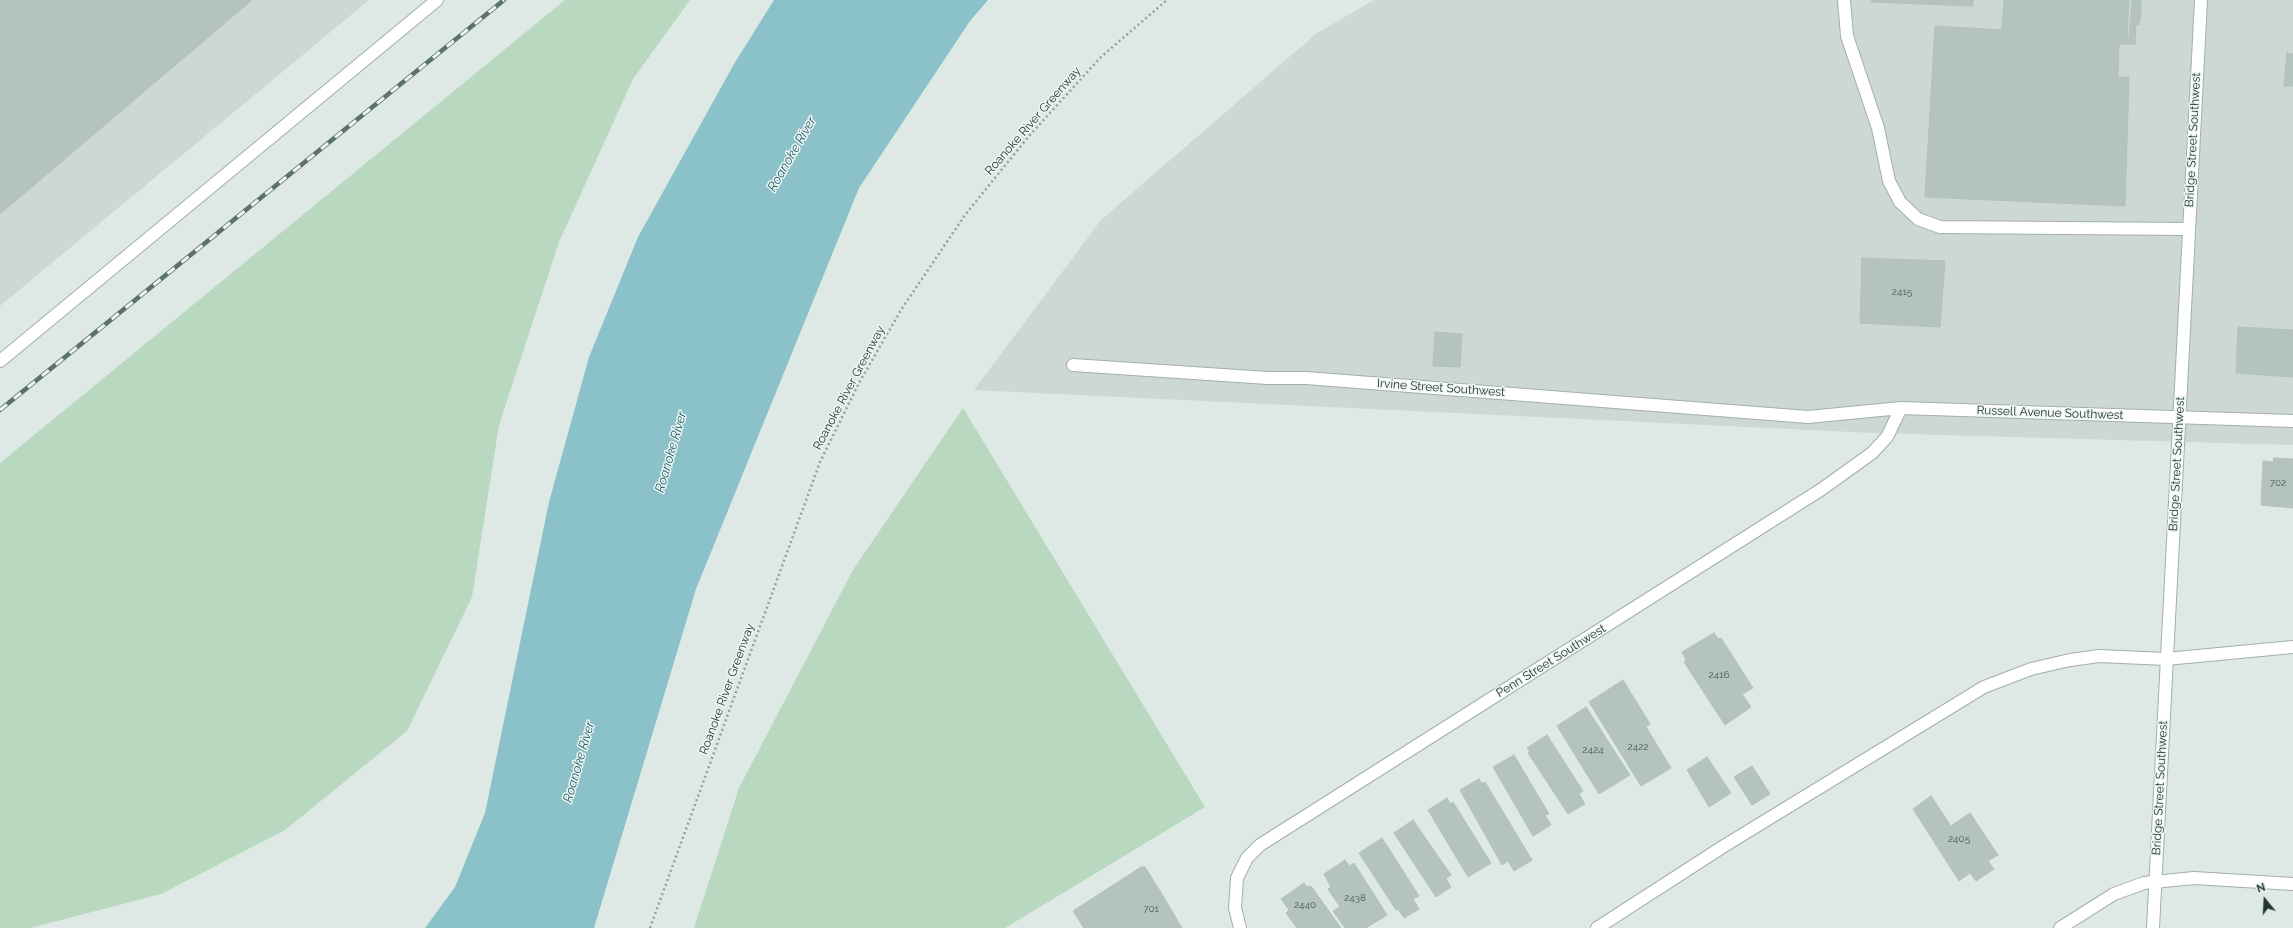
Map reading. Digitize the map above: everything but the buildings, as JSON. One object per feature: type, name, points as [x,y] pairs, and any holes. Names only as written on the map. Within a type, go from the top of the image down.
[{"type":"street","points":[[0,361],[437,0]]},
{"type":"street","points":[[1844,0],[1847,36],[1878,128],[1889,181],[1900,202],[1918,219],[1940,228],[2189,229]]},
{"type":"street","name":"Bridge Street Southwest","points":[[2154,928],[2166,659],[2201,0]]},
{"type":"street","name":"Irvine Street Southwest","points":[[1073,365],[1260,377],[1306,378],[1808,416]]},
{"type":"street","name":"Russell Avenue Southwest","points":[[1808,416],[1901,408],[2293,421]]},
{"type":"street","name":"Penn Street Southwest","points":[[1240,928],[1235,908],[1236,878],[1247,858],[1260,846],[1822,489],[1872,453],[1887,437],[1901,408]]},
{"type":"street","points":[[1597,928],[1724,846],[1984,687],[2031,669],[2070,660],[2099,656],[2166,659],[2293,647]]},
{"type":"street","points":[[2060,928],[2114,894],[2144,883],[2194,878],[2293,884]]},
{"type":"path","name":"Roanoke River Greenway","points":[[650,928],[820,462],[859,383],[901,310],[965,215],[1024,142],[1101,57],[1167,0]]},
{"type":"shaded area","points":[[0,0],[369,0],[0,306]]},
{"type":"shaded area","points":[[1374,0],[2293,0],[2293,445],[1873,433],[974,390],[1101,220],[1317,33]]},
{"type":"green space","points":[[565,0],[690,0],[633,79],[559,242],[499,425],[472,597],[407,731],[285,830],[161,894],[30,928],[0,928],[0,463]]},
{"type":"green space","points":[[963,408],[1205,807],[1005,928],[694,928],[739,788],[853,570]]},
{"type":"water","name":"Roanoke River","points":[[774,0],[988,0],[970,21],[859,188],[696,589],[594,928],[425,928],[455,887],[485,813],[549,502],[589,357],[638,237],[734,64]]},
{"type":"railway","points":[[0,410],[504,0]]}]
